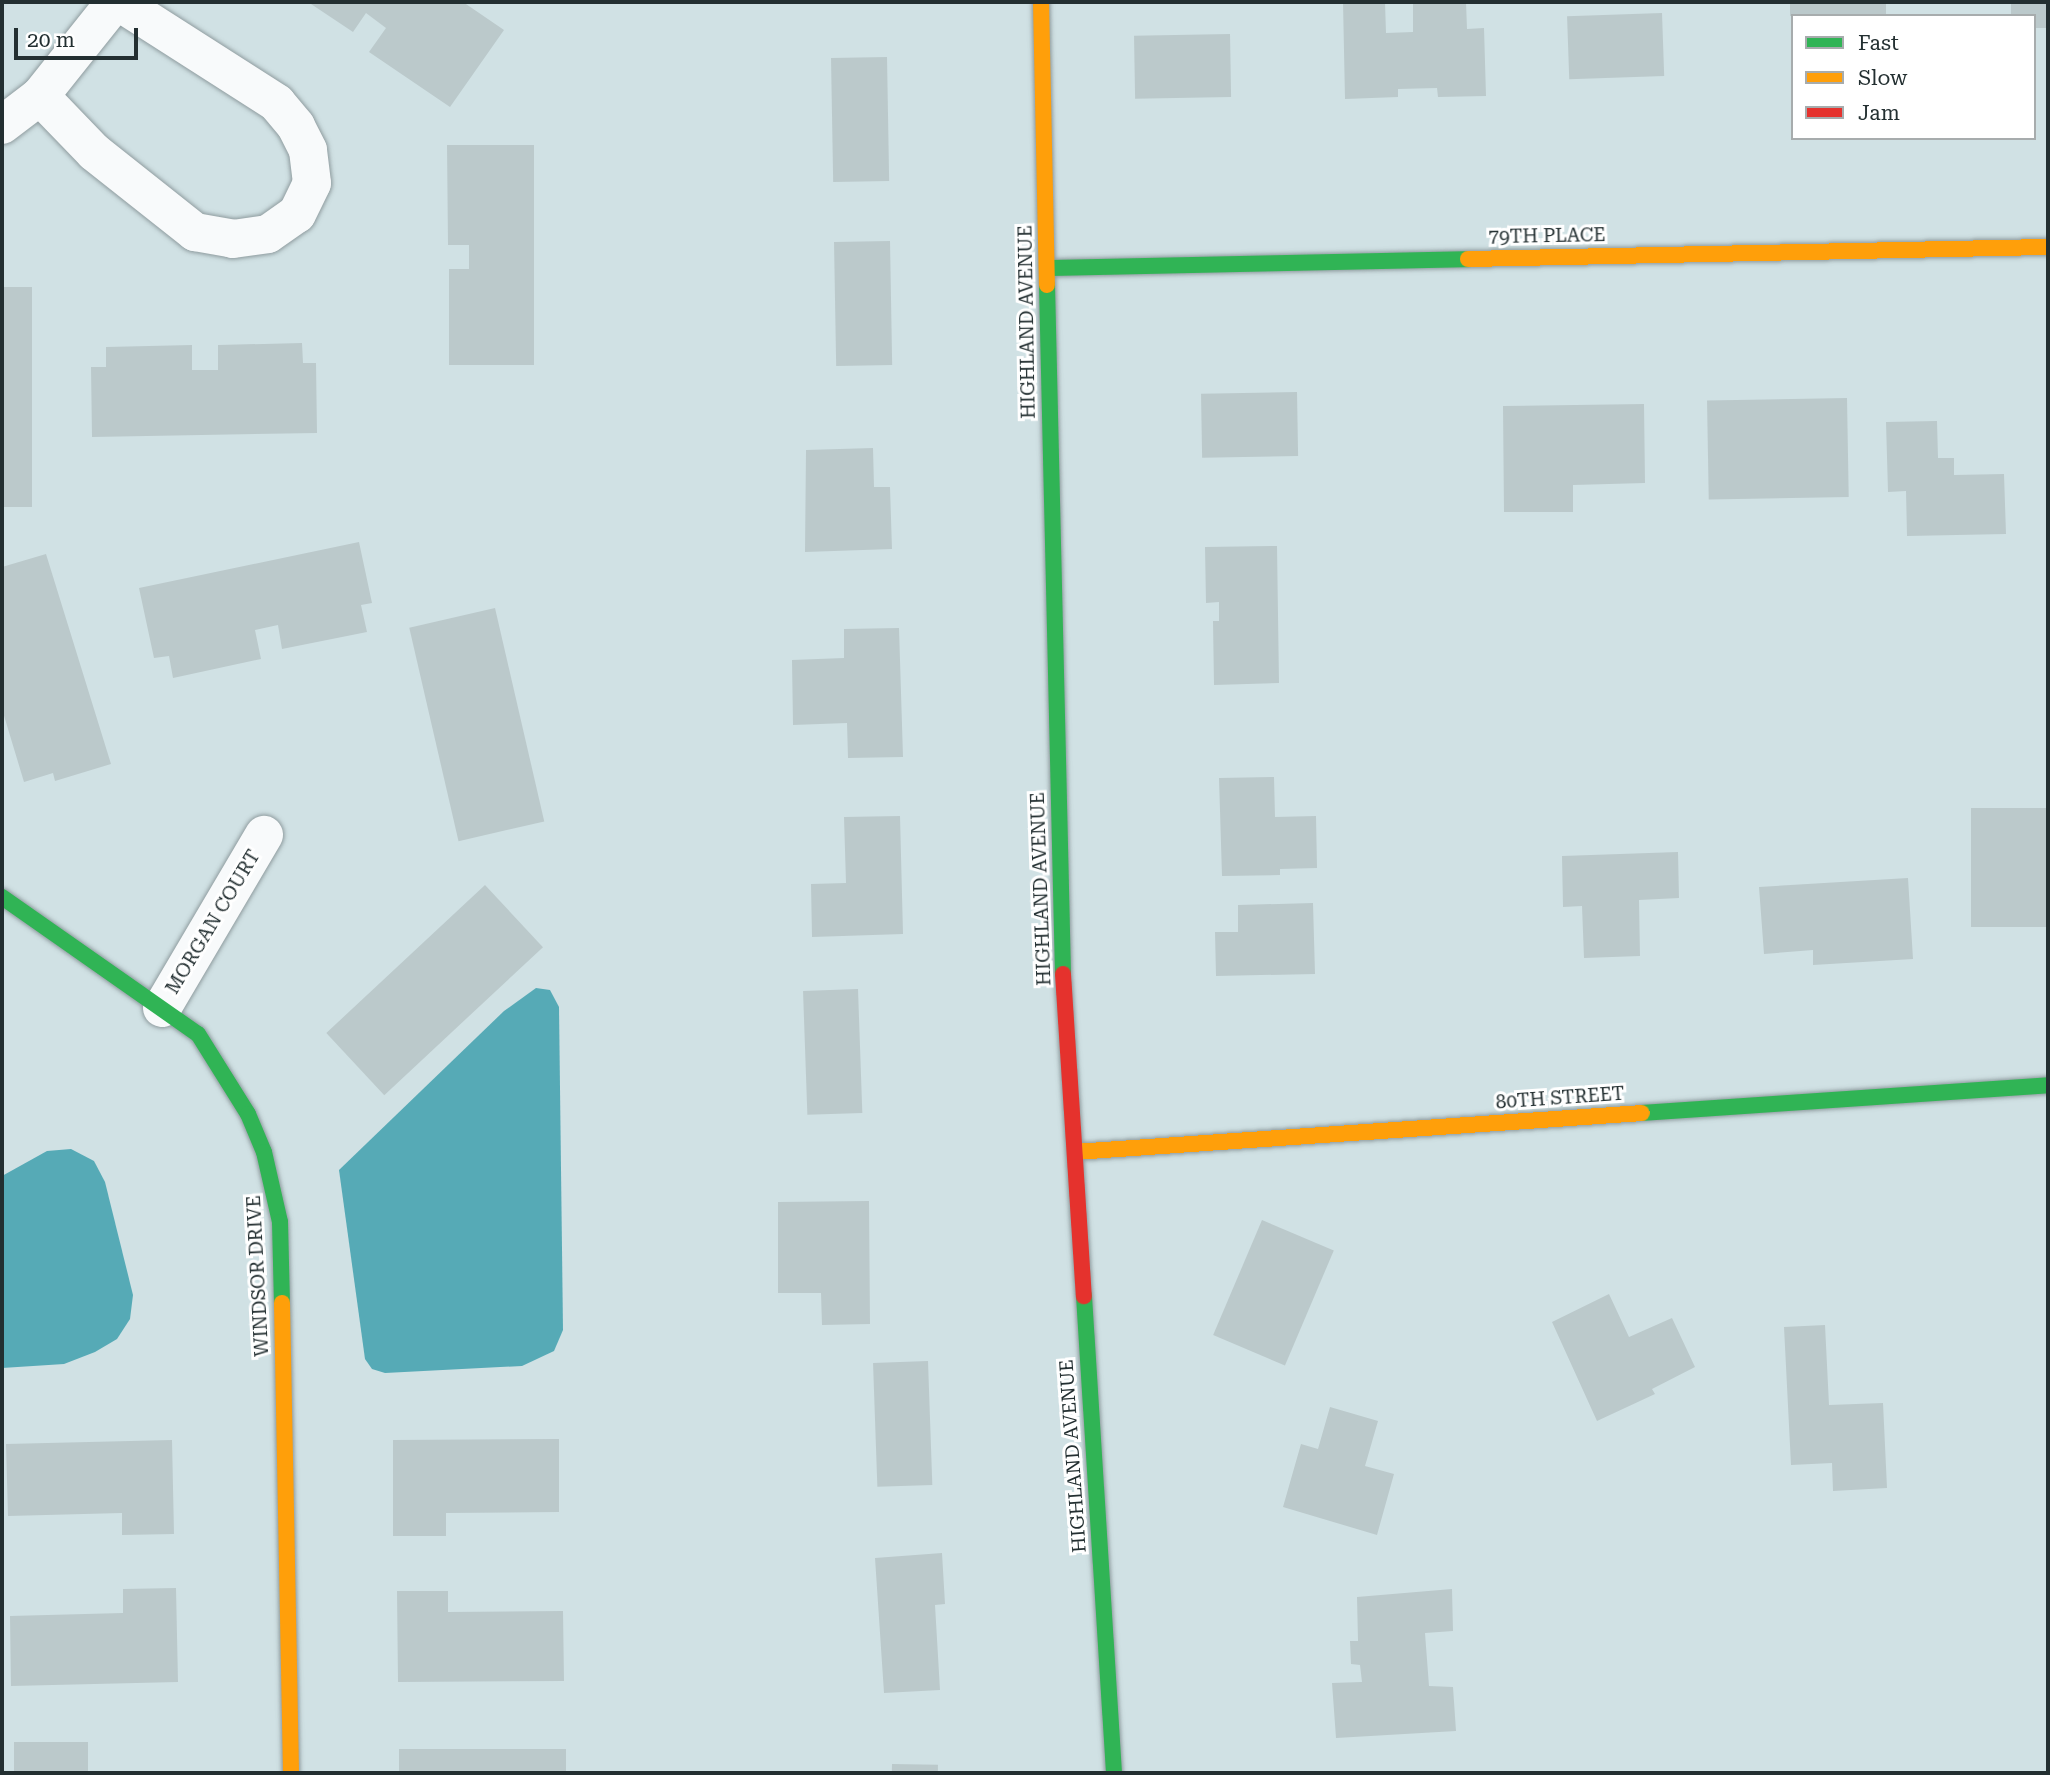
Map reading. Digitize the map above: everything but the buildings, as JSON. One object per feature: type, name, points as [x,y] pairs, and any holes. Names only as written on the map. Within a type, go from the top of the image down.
[{"type":"street","points":[[2,125],[40,96],[117,2],[277,103],[296,126],[308,150],[312,183],[297,214],[268,234],[233,239],[195,232],[94,152],[40,96]]},
{"type":"street","name":"HIGHLAND AVENUE","points":[[1041,2],[1063,967],[1114,1773]]},
{"type":"street","name":"79TH PLACE","points":[[1047,268],[2048,247]]},
{"type":"street","name":"MORGAN COURT","points":[[162,1008],[264,835]]},
{"type":"street","name":"WINDSOR DRIVE","points":[[2,897],[198,1034],[248,1114],[274,1184],[280,1222],[291,1773]]},
{"type":"street","name":"80TH STREET","points":[[1075,1152],[2048,1085]]},
{"type":"water","points":[[536,988],[550,990],[559,1007],[563,1330],[554,1351],[522,1366],[385,1373],[372,1369],[365,1359],[339,1170],[504,1011]]},
{"type":"water","points":[[71,1149],[94,1161],[105,1182],[133,1295],[130,1319],[117,1339],[95,1352],[64,1364],[2,1368],[2,1176],[47,1151]]},
{"type":"traffic: fast","points":[[1047,268],[1468,259]]},
{"type":"traffic: fast","points":[[1047,285],[1063,974]]},
{"type":"traffic: fast","points":[[2,897],[198,1034],[248,1114],[264,1152],[280,1222],[282,1303]]},
{"type":"traffic: fast","points":[[1642,1113],[2048,1085]]},
{"type":"traffic: fast","points":[[1084,1296],[1114,1773]]},
{"type":"traffic: slow","points":[[1041,2],[1047,285]]},
{"type":"traffic: slow","points":[[1468,259],[2048,247]]},
{"type":"traffic: slow","points":[[1075,1152],[1642,1113]]},
{"type":"traffic: slow","points":[[282,1303],[291,1773]]},
{"type":"traffic: jam","points":[[1063,974],[1084,1296]]}]
